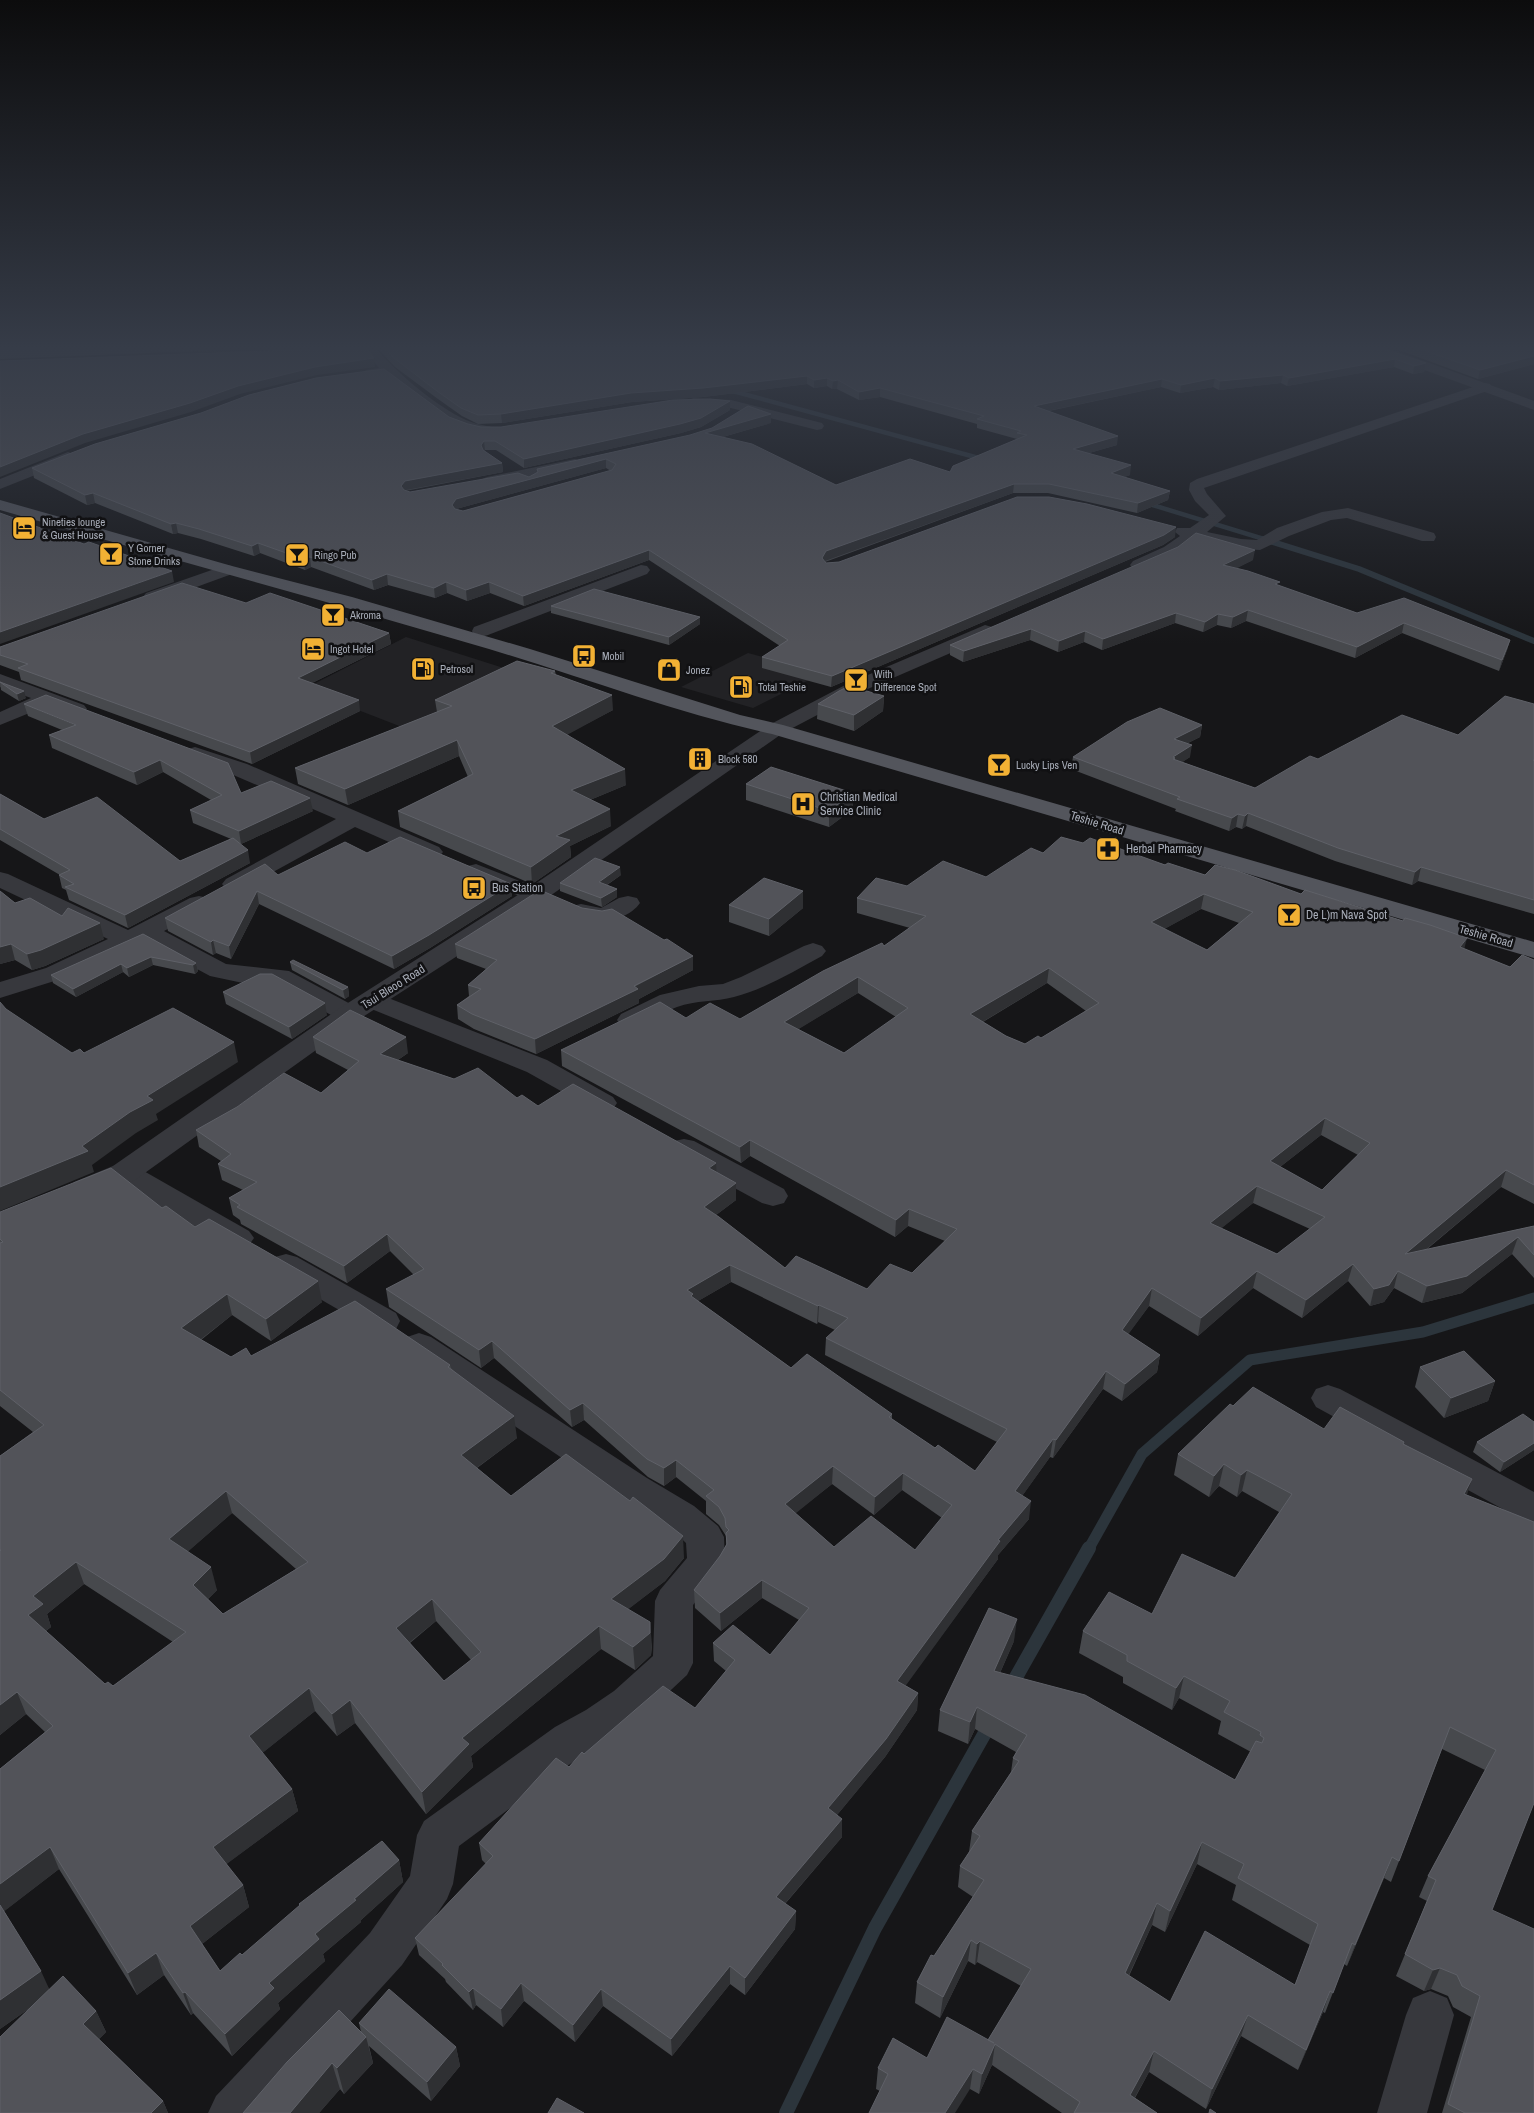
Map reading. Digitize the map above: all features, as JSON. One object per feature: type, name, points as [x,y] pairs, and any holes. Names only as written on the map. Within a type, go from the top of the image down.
[{"type":"main road","points":[[0,495],[481,631],[781,726]]},
{"type":"main road","points":[[0,505],[226,570],[393,615],[735,720],[781,726]]},
{"type":"main road","name":"Teshie Road","points":[[781,726],[1534,938]]},
{"type":"main road","name":"Teshie Road","points":[[781,726],[1534,950]]},
{"type":"street","points":[[1126,570],[1170,551],[1206,526],[1213,507],[1199,496],[1196,486],[1202,482],[1307,448]]},
{"type":"street","points":[[0,484],[82,451]]},
{"type":"street","points":[[476,484],[522,476],[589,460]]},
{"type":"street","points":[[506,466],[543,488]]},
{"type":"street","points":[[1167,528],[1206,526],[1241,544],[1260,545],[1283,532],[1328,515],[1348,513],[1428,537]]},
{"type":"street","points":[[135,602],[226,570]]},
{"type":"street","points":[[481,631],[641,570]]},
{"type":"street","name":"Tsui Bleoo Road","points":[[62,1199],[124,1173],[350,1014],[536,894],[781,726],[856,687],[1004,623]]},
{"type":"street","points":[[0,680],[96,716]]},
{"type":"street","points":[[0,720],[49,698]]},
{"type":"street","points":[[176,746],[238,769],[536,894],[600,917],[606,917],[628,903]]},
{"type":"street","points":[[0,990],[55,973],[136,935],[354,819]]},
{"type":"street","points":[[0,879],[220,971],[243,975],[280,976],[350,1014]]},
{"type":"street","points":[[607,1032],[669,1001],[699,994],[727,991],[750,983],[814,951]]},
{"type":"street","points":[[374,1000],[537,1066],[624,1114]]},
{"type":"street","points":[[537,1066],[563,1053]]},
{"type":"street","points":[[659,1134],[773,1196]]},
{"type":"street","points":[[124,1173],[381,1319],[634,1488],[681,1516],[705,1537],[706,1562],[674,1600],[673,1663],[628,1704],[601,1723],[570,1740],[439,1836],[431,1884],[386,1950],[233,2113]]},
{"type":"street","points":[[1328,1398],[1534,1509]]},
{"type":"street","points":[[1402,2113],[1430,2015]]},
{"type":"shaded area","points":[[406,637],[513,671],[407,729],[304,689]]},
{"type":"shaded area","points":[[748,653],[823,673],[753,708],[681,687]]},
{"type":"building","points":[[0,448],[49,448],[0,467]]},
{"type":"building","points":[[86,448],[482,448],[502,463],[405,481],[401,486],[404,490],[410,492],[518,473],[529,477],[538,472],[537,469],[633,448],[759,448],[836,485],[910,459],[950,472],[953,466],[997,448],[1078,448],[1073,449],[1131,465],[1111,473],[1170,491],[1138,503],[1049,484],[1014,484],[826,551],[822,558],[826,563],[839,562],[1017,497],[1049,497],[1087,504],[1176,527],[1164,535],[832,676],[762,657],[788,640],[649,550],[523,596],[489,582],[466,590],[446,582],[434,588],[387,574],[372,580],[310,557],[303,559],[258,543],[252,546],[199,529],[176,523],[171,524],[93,493],[85,495],[32,468]],"holes":[[[606,459],[616,464],[612,470],[463,511],[455,509],[452,505],[456,499]]]},
{"type":"building","points":[[506,448],[575,448],[524,459]]},
{"type":"building","points":[[0,513],[84,544],[89,542],[172,571],[0,632]]},
{"type":"building","points":[[1196,533],[1255,550],[1223,565],[1280,582],[1275,584],[1357,613],[1404,598],[1510,640],[1502,660],[1404,623],[1357,647],[1248,610],[1233,617],[1218,614],[1205,622],[1176,613],[1103,639],[1085,631],[1059,641],[1031,629],[964,651],[950,645],[1178,547]]},
{"type":"building","points":[[182,583],[246,603],[270,593],[389,633],[298,678],[359,700],[250,752],[18,668],[28,664],[0,655],[0,647]]},
{"type":"building","points":[[594,589],[700,617],[669,637],[551,606]]},
{"type":"building","points":[[517,661],[555,671],[551,673],[612,695],[552,726],[625,769],[571,790],[610,809],[556,836],[570,840],[531,867],[398,811],[473,774],[457,740],[345,789],[295,768],[452,706],[435,700]]},
{"type":"building","points":[[0,682],[24,691],[17,694]]},
{"type":"building","points":[[849,686],[884,696],[854,715],[818,704]]},
{"type":"building","points":[[46,695],[228,763],[241,793],[271,781],[310,798],[239,831],[190,810],[222,795],[160,760],[134,772],[49,735],[76,725],[24,704]]},
{"type":"building","points":[[1505,696],[1534,704],[1534,900],[1421,867],[1415,872],[1338,848],[1248,813],[1245,816],[1238,814],[1232,818],[1177,799],[1180,797],[1073,757],[1127,722],[1160,708],[1202,725],[1174,739],[1192,745],[1173,757],[1175,758],[1173,759],[1255,788],[1310,756],[1318,759],[1402,715],[1458,735]]},
{"type":"building","points":[[771,767],[853,793],[829,811],[746,784]]},
{"type":"building","points":[[0,794],[44,819],[97,797],[180,861],[233,838],[248,850],[125,915],[65,887],[74,884],[59,875],[70,870],[0,829]]},
{"type":"building","points":[[400,837],[511,884],[392,956],[257,891],[229,946],[213,940],[211,942],[165,918],[265,864],[278,875],[345,842],[367,853]]},
{"type":"building","points":[[1061,837],[1083,843],[1090,838],[1165,865],[1168,863],[1205,875],[1215,865],[1235,870],[1301,894],[1305,890],[1403,921],[1405,918],[1430,925],[1467,938],[1460,947],[1510,967],[1522,955],[1534,960],[1534,1185],[1506,1170],[1405,1254],[1534,1226],[1534,1255],[1518,1237],[1467,1276],[1427,1286],[1398,1271],[1389,1285],[1374,1289],[1353,1264],[1306,1300],[1257,1271],[1201,1318],[1152,1288],[1122,1330],[1160,1355],[1125,1384],[1106,1371],[1056,1440],[1053,1439],[1015,1491],[1031,1501],[998,1540],[1000,1541],[897,1681],[918,1693],[886,1739],[828,1808],[842,1819],[776,1897],[796,1911],[745,1978],[730,1966],[671,2039],[601,1989],[573,2025],[521,1983],[501,2009],[473,1988],[469,1992],[415,1938],[493,1856],[479,1843],[556,1758],[569,1767],[582,1752],[584,1754],[663,1686],[695,1708],[735,1660],[713,1643],[733,1625],[770,1655],[809,1608],[762,1580],[720,1613],[694,1590],[727,1544],[726,1533],[729,1530],[726,1527],[725,1518],[719,1507],[706,1496],[714,1490],[676,1460],[664,1468],[647,1459],[583,1403],[570,1410],[492,1341],[479,1350],[386,1289],[424,1269],[387,1234],[344,1266],[237,1207],[240,1205],[229,1198],[257,1182],[218,1164],[231,1154],[196,1130],[237,1107],[284,1073],[321,1093],[359,1061],[313,1037],[350,1010],[406,1037],[380,1054],[454,1079],[478,1068],[517,1098],[522,1095],[538,1106],[573,1084],[716,1163],[709,1168],[736,1183],[704,1207],[785,1268],[796,1256],[867,1289],[890,1264],[912,1273],[957,1229],[909,1209],[896,1220],[750,1140],[740,1147],[561,1050],[660,1002],[686,1018],[710,1003],[740,1019],[823,971],[882,943],[884,946],[926,916],[857,898],[876,878],[907,886],[943,861],[986,877],[1031,848],[1043,853]],"holes":[[[1204,894],[1253,912],[1207,950],[1151,922]],[[1049,968],[1099,1003],[1041,1038],[1038,1036],[1025,1044],[1006,1036],[970,1014]],[[858,977],[908,1008],[844,1053],[784,1022]],[[1325,1118],[1370,1143],[1322,1190],[1270,1161]],[[1257,1186],[1325,1217],[1277,1254],[1210,1223]],[[730,1265],[848,1318],[826,1338],[1007,1429],[975,1471],[938,1445],[935,1448],[889,1417],[892,1414],[807,1354],[791,1368],[691,1296],[693,1294],[687,1290]],[[833,1466],[875,1497],[903,1473],[952,1505],[915,1550],[871,1516],[834,1547],[785,1504]]]},
{"type":"building","points":[[595,858],[620,867],[599,882],[617,889],[601,898],[560,883]]},
{"type":"building","points":[[764,878],[803,891],[769,919],[729,905]]},
{"type":"building","points":[[540,890],[582,908],[602,911],[612,909],[664,940],[667,939],[693,956],[634,986],[638,989],[535,1039],[472,1014],[457,1005],[481,989],[468,985],[497,960],[455,944]]},
{"type":"building","points":[[0,891],[15,903],[30,898],[62,916],[68,908],[100,923],[41,950],[27,954],[11,944],[0,947]]},
{"type":"building","points":[[143,934],[196,963],[193,965],[151,957],[127,968],[121,964],[73,989],[51,975]]},
{"type":"building","points":[[293,960],[348,987],[343,990],[290,962]]},
{"type":"building","points":[[260,974],[272,974],[325,1003],[289,1027],[223,992]]},
{"type":"building","points":[[0,1002],[6,1009],[72,1053],[80,1049],[84,1053],[173,1008],[234,1042],[147,1096],[153,1100],[130,1112],[82,1146],[88,1151],[0,1187]]},
{"type":"building","points":[[111,1168],[162,1208],[166,1206],[195,1227],[209,1219],[318,1281],[266,1319],[227,1294],[181,1328],[231,1357],[246,1348],[251,1356],[355,1301],[450,1365],[448,1367],[514,1416],[461,1455],[511,1496],[566,1454],[630,1501],[633,1497],[683,1536],[664,1559],[611,1599],[650,1622],[650,1633],[633,1647],[599,1626],[462,1738],[469,1744],[422,1792],[350,1700],[332,1714],[309,1688],[249,1736],[292,1789],[213,1847],[243,1885],[190,1926],[220,1971],[240,1953],[242,1955],[299,1904],[382,1841],[399,1860],[354,1899],[356,1900],[315,1934],[319,1939],[269,1983],[274,1988],[225,2034],[185,1992],[183,1993],[156,1953],[128,1973],[50,1847],[0,1884],[0,1769],[53,1726],[17,1692],[0,1705],[0,1456],[44,1425],[0,1390],[0,1243],[3,1242],[0,1239],[0,1212]],"holes":[[[226,1491],[308,1562],[223,1614],[193,1585],[211,1567],[169,1539]],[[76,1562],[186,1632],[113,1686],[108,1682],[105,1684],[28,1615],[43,1604],[33,1596]],[[432,1599],[481,1652],[444,1681],[396,1628]]]},
{"type":"building","points":[[1464,1351],[1495,1381],[1451,1398],[1420,1367]]},
{"type":"building","points":[[1253,1387],[1324,1429],[1340,1407],[1404,1442],[1403,1444],[1472,1479],[1464,1494],[1534,1522],[1534,1803],[1492,1910],[1534,1929],[1534,2113],[1465,2113],[1448,2104],[1480,1996],[1462,1986],[1457,1975],[1440,1968],[1433,1970],[1405,1954],[1436,1880],[1428,1876],[1496,1750],[1450,1727],[1399,1861],[1392,1857],[1355,1945],[1352,1943],[1333,1993],[1330,1991],[1306,2050],[1248,2015],[1212,2089],[1154,2051],[1130,2095],[1157,2113],[1074,2113],[1080,2102],[995,2044],[982,2074],[973,2069],[945,2113],[869,2113],[888,2074],[878,2068],[893,2038],[927,2058],[947,2017],[988,2040],[1031,1969],[980,1941],[977,1944],[971,1940],[943,1997],[917,1982],[931,1955],[934,1956],[984,1880],[960,1866],[980,1836],[972,1831],[1019,1761],[1013,1758],[1027,1735],[977,1707],[970,1722],[940,1710],[989,1608],[1017,1619],[994,1671],[1085,1695],[1235,1780],[1256,1741],[1262,1743],[1264,1738],[1260,1735],[1261,1732],[1224,1712],[1230,1701],[1184,1676],[1176,1688],[1127,1661],[1127,1655],[1083,1631],[1109,1592],[1152,1614],[1182,1554],[1235,1578],[1292,1494],[1247,1470],[1241,1475],[1224,1464],[1214,1476],[1178,1454],[1230,1404],[1233,1406]],"holes":[[[1202,1842],[1244,1864],[1238,1878],[1318,1924],[1295,1985],[1205,1931],[1170,2002],[1125,1973],[1157,1903],[1170,1911]]]},
{"type":"building","points":[[1523,1414],[1534,1422],[1534,1443],[1504,1462],[1477,1442]]},
{"type":"building","points":[[0,1905],[41,1971],[0,2000]]},
{"type":"building","points":[[63,1976],[96,2011],[83,2024],[163,2101],[151,2113],[0,2113],[0,2037]]},
{"type":"building","points":[[389,1989],[456,2047],[427,2082],[359,2023]]},
{"type":"building","points":[[339,2010],[366,2037],[337,2068],[332,2063],[290,2113],[243,2113],[287,2062]]},
{"type":"building","points":[[557,2098],[584,2113],[548,2113]]},
{"type":"waterway","points":[[940,448],[986,460]]},
{"type":"waterway","points":[[1146,503],[1267,540]]},
{"type":"waterway","points":[[1263,539],[1359,569],[1534,641]]},
{"type":"waterway","points":[[1088,1550],[1142,1454],[1250,1360],[1423,1332],[1534,1298]]},
{"type":"waterway","points":[[1011,1686],[1089,1548]]},
{"type":"waterway","points":[[786,2113],[875,1928],[990,1724]]},
{"type":"place","name":"Nineties lounge & Guest House","points":[[24,528]]},
{"type":"place","name":"Y Gorner Stone Drinks","points":[[111,554]]},
{"type":"place","name":"Ringo Pub","points":[[297,555]]},
{"type":"place","name":"Akroma","points":[[333,615]]},
{"type":"place","name":"Ingot Hotel","points":[[313,649]]},
{"type":"place","name":"Mobil","points":[[584,656]]},
{"type":"place","name":"Petrosol","points":[[423,669]]},
{"type":"place","name":"Jonez","points":[[669,670]]},
{"type":"place","name":"With Difference Spot","points":[[856,680]]},
{"type":"place","name":"Total Teshie","points":[[741,687]]},
{"type":"place","name":"Block 580","points":[[700,759]]},
{"type":"place","name":"Lucky Lips Ven","points":[[999,765]]},
{"type":"place","name":"Christian Medical Service Clinic","points":[[803,804]]},
{"type":"place","name":"Herbal Pharmacy","points":[[1108,849]]},
{"type":"place","name":"Bus Station","points":[[474,888]]},
{"type":"place","name":"De L)m Nava Spot","points":[[1289,915]]}]
